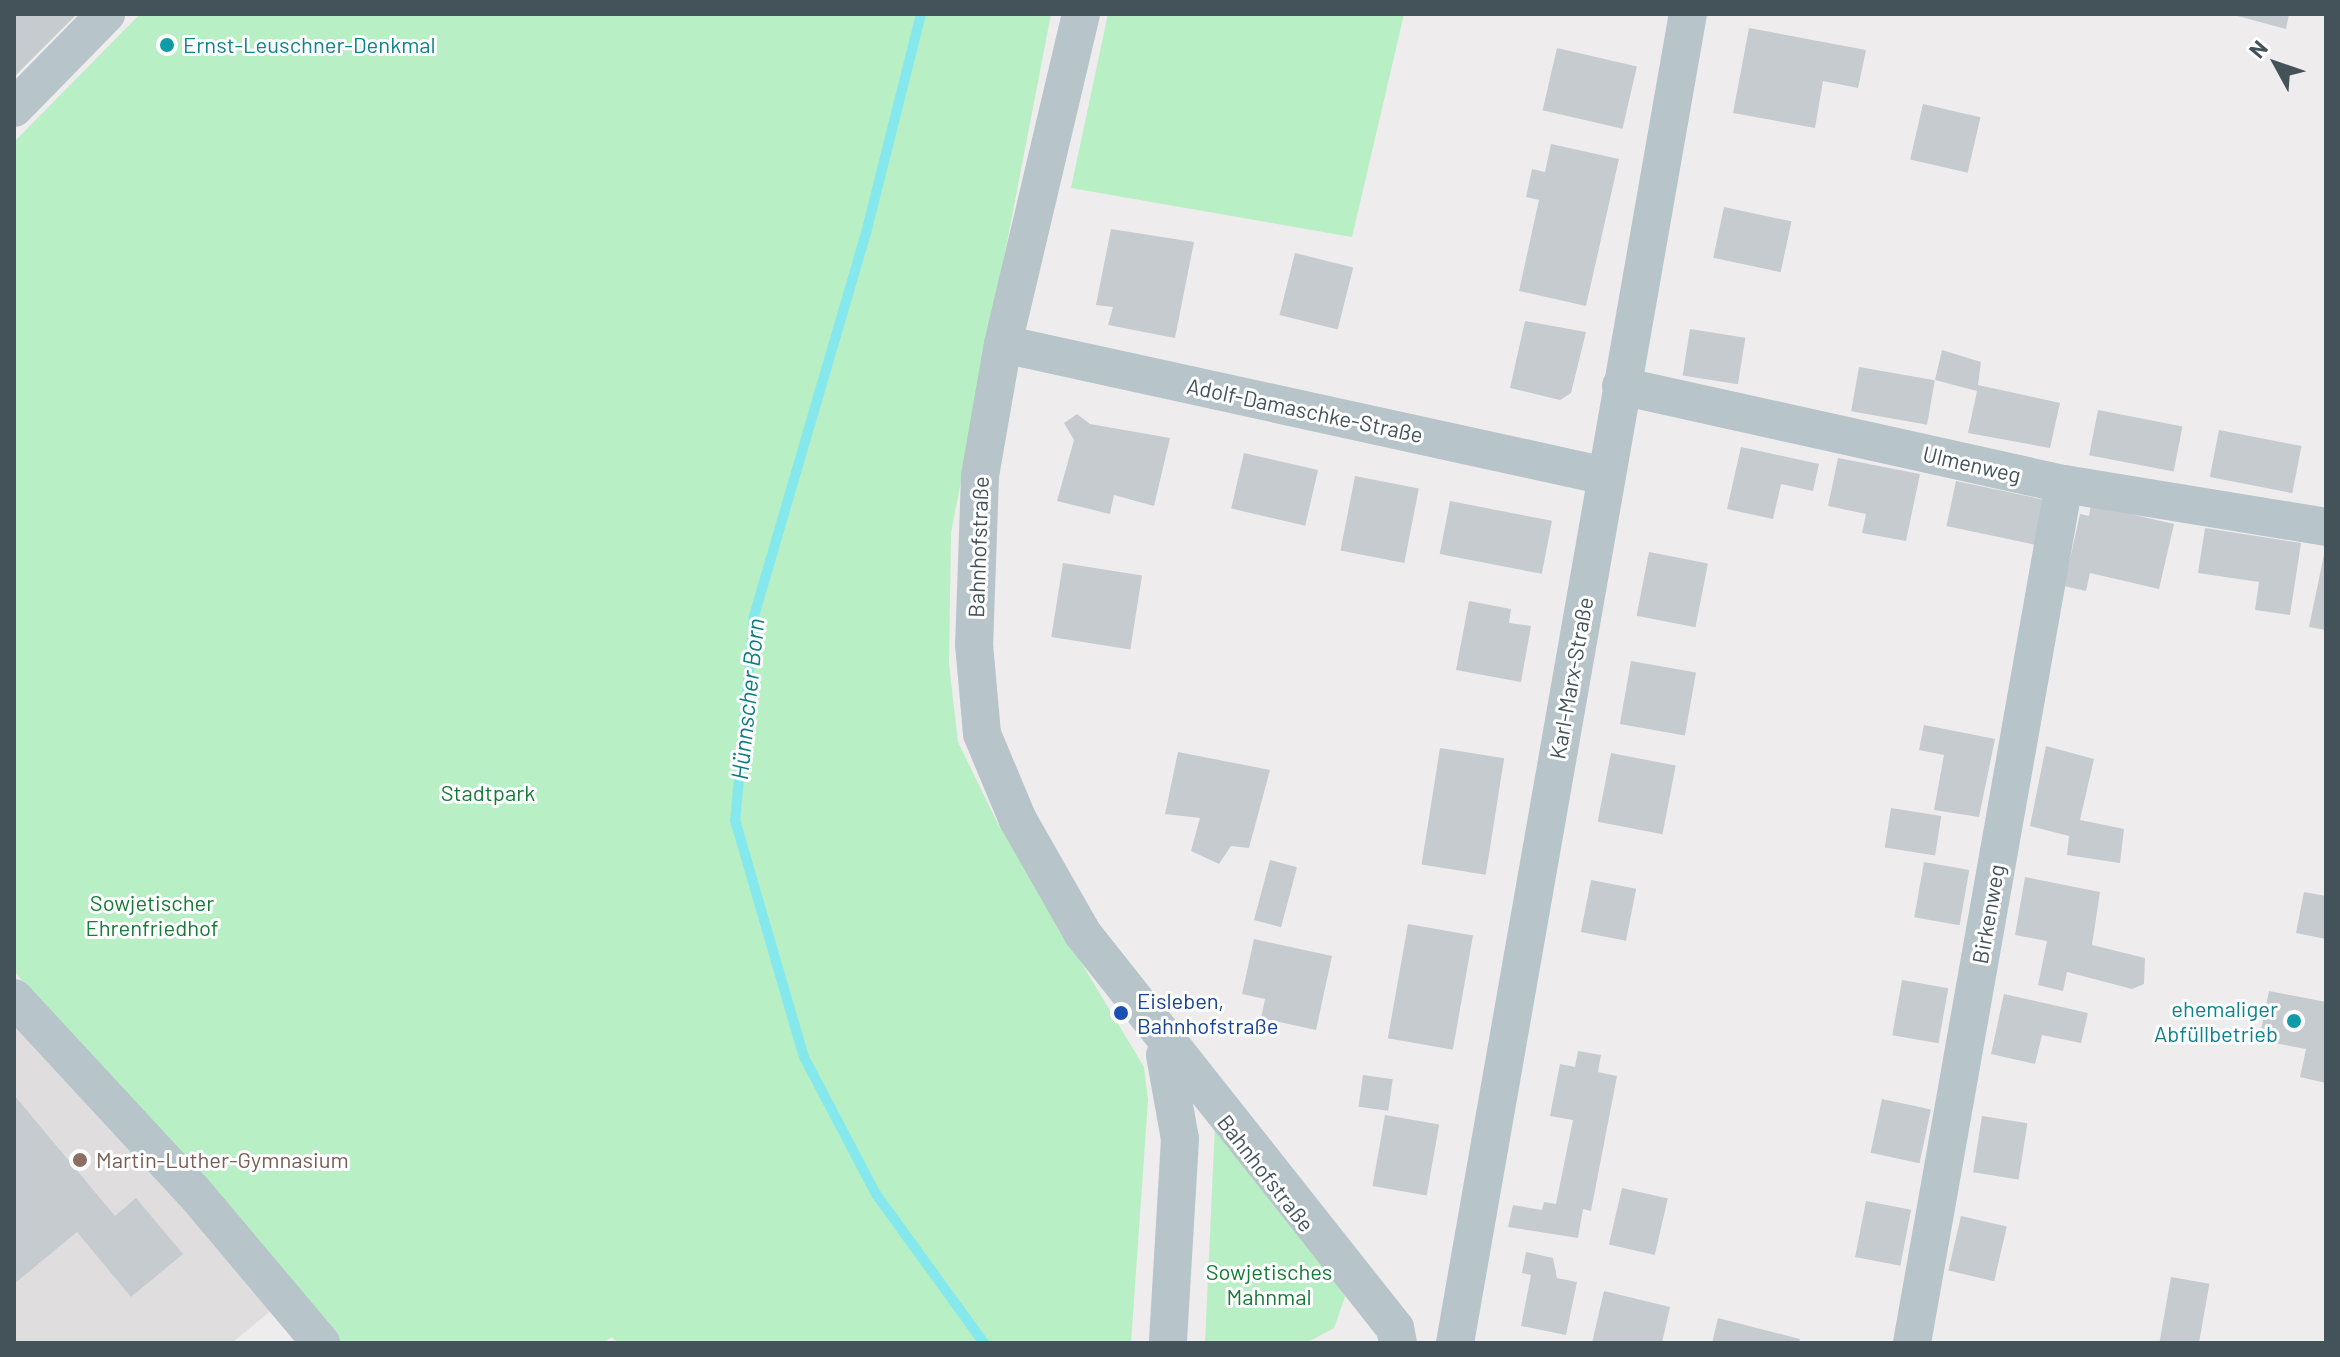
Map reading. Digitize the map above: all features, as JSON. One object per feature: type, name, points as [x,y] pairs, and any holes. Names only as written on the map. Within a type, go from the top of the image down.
[{"type":"street","points":[[14,108],[106,14]]},
{"type":"street","name":"Bahnhofstraße","points":[[1081,14],[1003,344],[980,476],[974,644],[982,734],[1018,820],[1083,934],[1162,1040],[1395,1328],[1398,1343]]},
{"type":"street","name":"Karl-Marx-Straße","points":[[1455,1343],[1688,14]]},
{"type":"street","name":"Adolf-Damaschke-Straße","points":[[1003,344],[1606,476]]},
{"type":"street","name":"Ulmenweg","points":[[1621,386],[2064,484],[2326,527]]},
{"type":"street","name":"Birkenweg","points":[[1912,1343],[2064,484]]},
{"type":"street","points":[[14,998],[193,1191],[321,1343]]},
{"type":"street","name":"Bahnhofstraße","points":[[1162,1040],[1180,1139],[1168,1343]]},
{"type":"shaded area","name":"Martin-Luther-Gymnasium","points":[[14,1015],[279,1304],[232,1343],[14,1343]]},
{"type":"green space","name":"Stadtpark","points":[[140,14],[1051,14],[951,533],[949,664],[958,742],[998,824],[1144,1067],[1148,1100],[1131,1343],[618,1343],[612,1337],[603,1343],[336,1343],[14,971],[14,142]]},
{"type":"green space","points":[[1108,14],[1404,14],[1352,237],[1071,188]]},
{"type":"green space","name":"Sowjetisches Mahnmal","points":[[1215,1124],[1349,1285],[1334,1328],[1306,1343],[1205,1343]]},
{"type":"building","points":[[14,14],[77,14],[14,77]]},
{"type":"building","points":[[2230,14],[2289,14],[2286,29]]},
{"type":"building","points":[[1749,28],[1866,50],[1858,88],[1823,81],[1815,128],[1733,113]]},
{"type":"building","points":[[1557,48],[1637,66],[1623,129],[1543,110]]},
{"type":"building","points":[[1923,104],[1980,117],[1968,173],[1910,160]]},
{"type":"building","points":[[1551,144],[1619,159],[1586,306],[1519,291],[1539,200],[1526,197],[1532,169],[1545,172]]},
{"type":"building","points":[[1724,207],[1791,221],[1781,272],[1713,258]]},
{"type":"building","points":[[1111,229],[1194,242],[1175,338],[1108,325],[1113,307],[1096,305]]},
{"type":"building","points":[[1295,253],[1353,268],[1338,330],[1280,315]]},
{"type":"building","points":[[1525,321],[1586,332],[1571,393],[1560,400],[1510,388]]},
{"type":"building","points":[[1690,329],[1745,338],[1738,384],[1683,375]]},
{"type":"building","points":[[1942,350],[1981,362],[1978,385],[2060,403],[2050,448],[1968,433],[1977,391],[1935,380]]},
{"type":"building","points":[[1859,367],[1935,380],[1927,425],[1851,411]]},
{"type":"building","points":[[2098,410],[2182,426],[2174,472],[2089,455]]},
{"type":"building","points":[[1077,414],[1090,424],[1170,438],[1154,506],[1114,495],[1110,514],[1057,501],[1074,440],[1064,423]]},
{"type":"building","points":[[2219,430],[2301,446],[2292,493],[2210,477]]},
{"type":"building","points":[[1741,447],[1819,464],[1813,491],[1781,484],[1773,519],[1727,509]]},
{"type":"building","points":[[1244,453],[1318,470],[1305,526],[1231,509]]},
{"type":"building","points":[[1838,458],[1920,474],[1906,541],[1862,533],[1866,514],[1828,506]]},
{"type":"building","points":[[1355,476],[1419,488],[1404,563],[1340,551]]},
{"type":"building","points":[[1956,481],[2044,500],[2034,545],[1946,526]]},
{"type":"building","points":[[1450,501],[1552,521],[1542,574],[1440,554]]},
{"type":"building","points":[[2091,505],[2174,524],[2159,589],[2090,573],[2086,591],[2064,586],[2080,514],[2089,516]]},
{"type":"building","points":[[2205,528],[2301,543],[2290,615],[2255,610],[2259,582],[2198,573]]},
{"type":"building","points":[[2326,550],[2326,630],[2309,627]]},
{"type":"building","points":[[1649,552],[1708,563],[1695,627],[1637,616]]},
{"type":"building","points":[[1063,563],[1142,576],[1130,650],[1051,637]]},
{"type":"building","points":[[1469,601],[1511,609],[1509,623],[1531,626],[1521,682],[1456,670]]},
{"type":"building","points":[[1631,661],[1696,672],[1685,735],[1620,724]]},
{"type":"building","points":[[1924,725],[1995,739],[1979,817],[1934,810],[1944,755],[1919,750]]},
{"type":"building","points":[[2046,746],[2094,759],[2080,820],[2124,829],[2120,863],[2067,855],[2069,836],[2030,826]]},
{"type":"building","points":[[1440,748],[1504,758],[1486,875],[1422,865]]},
{"type":"building","points":[[1178,752],[1270,770],[1249,848],[1231,846],[1219,864],[1191,851],[1200,818],[1165,814]]},
{"type":"building","points":[[1611,753],[1676,766],[1662,834],[1598,822]]},
{"type":"building","points":[[1891,808],[1941,816],[1935,855],[1885,848]]},
{"type":"building","points":[[1270,860],[1297,867],[1281,927],[1254,920]]},
{"type":"building","points":[[1924,862],[1969,870],[1960,925],[1914,917]]},
{"type":"building","points":[[2025,877],[2100,892],[2092,945],[2145,958],[2144,984],[2132,989],[2067,972],[2063,991],[2038,985],[2047,941],[2015,935]]},
{"type":"building","points":[[1591,880],[1636,889],[1626,941],[1581,932]]},
{"type":"building","points":[[2304,892],[2326,896],[2326,939],[2296,933]]},
{"type":"building","points":[[1408,924],[1473,935],[1453,1050],[1388,1038]]},
{"type":"building","points":[[1254,939],[1332,956],[1316,1030],[1261,1018],[1265,999],[1242,994]]},
{"type":"building","points":[[1902,980],[1948,988],[1939,1043],[1892,1035]]},
{"type":"building","name":"ehemaliger Abfüllbetrieb","points":[[2269,991],[2326,1002],[2326,1083],[2300,1077],[2306,1049],[2259,1040]]},
{"type":"building","points":[[2004,994],[2088,1013],[2081,1043],[2042,1035],[2035,1064],[1991,1054]]},
{"type":"building","points":[[1578,1051],[1601,1055],[1598,1072],[1617,1076],[1591,1211],[1583,1209],[1578,1238],[1508,1227],[1513,1205],[1542,1210],[1544,1202],[1556,1204],[1573,1120],[1550,1116],[1560,1064],[1575,1067]]},
{"type":"building","points":[[1363,1075],[1393,1079],[1388,1111],[1359,1107]]},
{"type":"building","points":[[14,1095],[115,1216],[136,1198],[183,1254],[131,1297],[77,1232],[14,1284]]},
{"type":"building","points":[[1882,1099],[1931,1109],[1919,1163],[1871,1153]]},
{"type":"building","points":[[1385,1115],[1439,1125],[1427,1195],[1372,1186]]},
{"type":"building","points":[[1982,1116],[2027,1123],[2019,1179],[1973,1172]]},
{"type":"building","points":[[1622,1188],[1668,1199],[1655,1255],[1609,1245]]},
{"type":"building","points":[[1866,1201],[1911,1210],[1900,1266],[1855,1257]]},
{"type":"building","points":[[1961,1216],[2007,1227],[1994,1281],[1948,1271]]},
{"type":"building","points":[[1526,1252],[1553,1258],[1557,1278],[1577,1282],[1566,1335],[1521,1326],[1531,1275],[1522,1273]]},
{"type":"building","points":[[2171,1277],[2209,1284],[2199,1343],[2159,1343]]},
{"type":"building","points":[[1604,1291],[1670,1307],[1662,1343],[1592,1343]]},
{"type":"building","points":[[1718,1318],[1800,1339],[1799,1343],[1712,1343]]},
{"type":"waterway","name":"Hünnscher Born","points":[[921,14],[866,233],[754,617],[735,820],[804,1057],[876,1194],[984,1343]]},
{"type":"place","name":"Ernst-Leuschner-Denkmal","points":[[167,45]]},
{"type":"place","name":"Eisleben, Bahnhofstraße","points":[[1121,1013]]},
{"type":"place","name":"ehemaliger Abfüllbetrieb","points":[[2294,1021]]},
{"type":"place","name":"Martin-Luther-Gymnasium","points":[[80,1160]]},
{"type":"park label","name":"Sowjetischer Ehrenfriedhof","points":[[152,914]]}]
